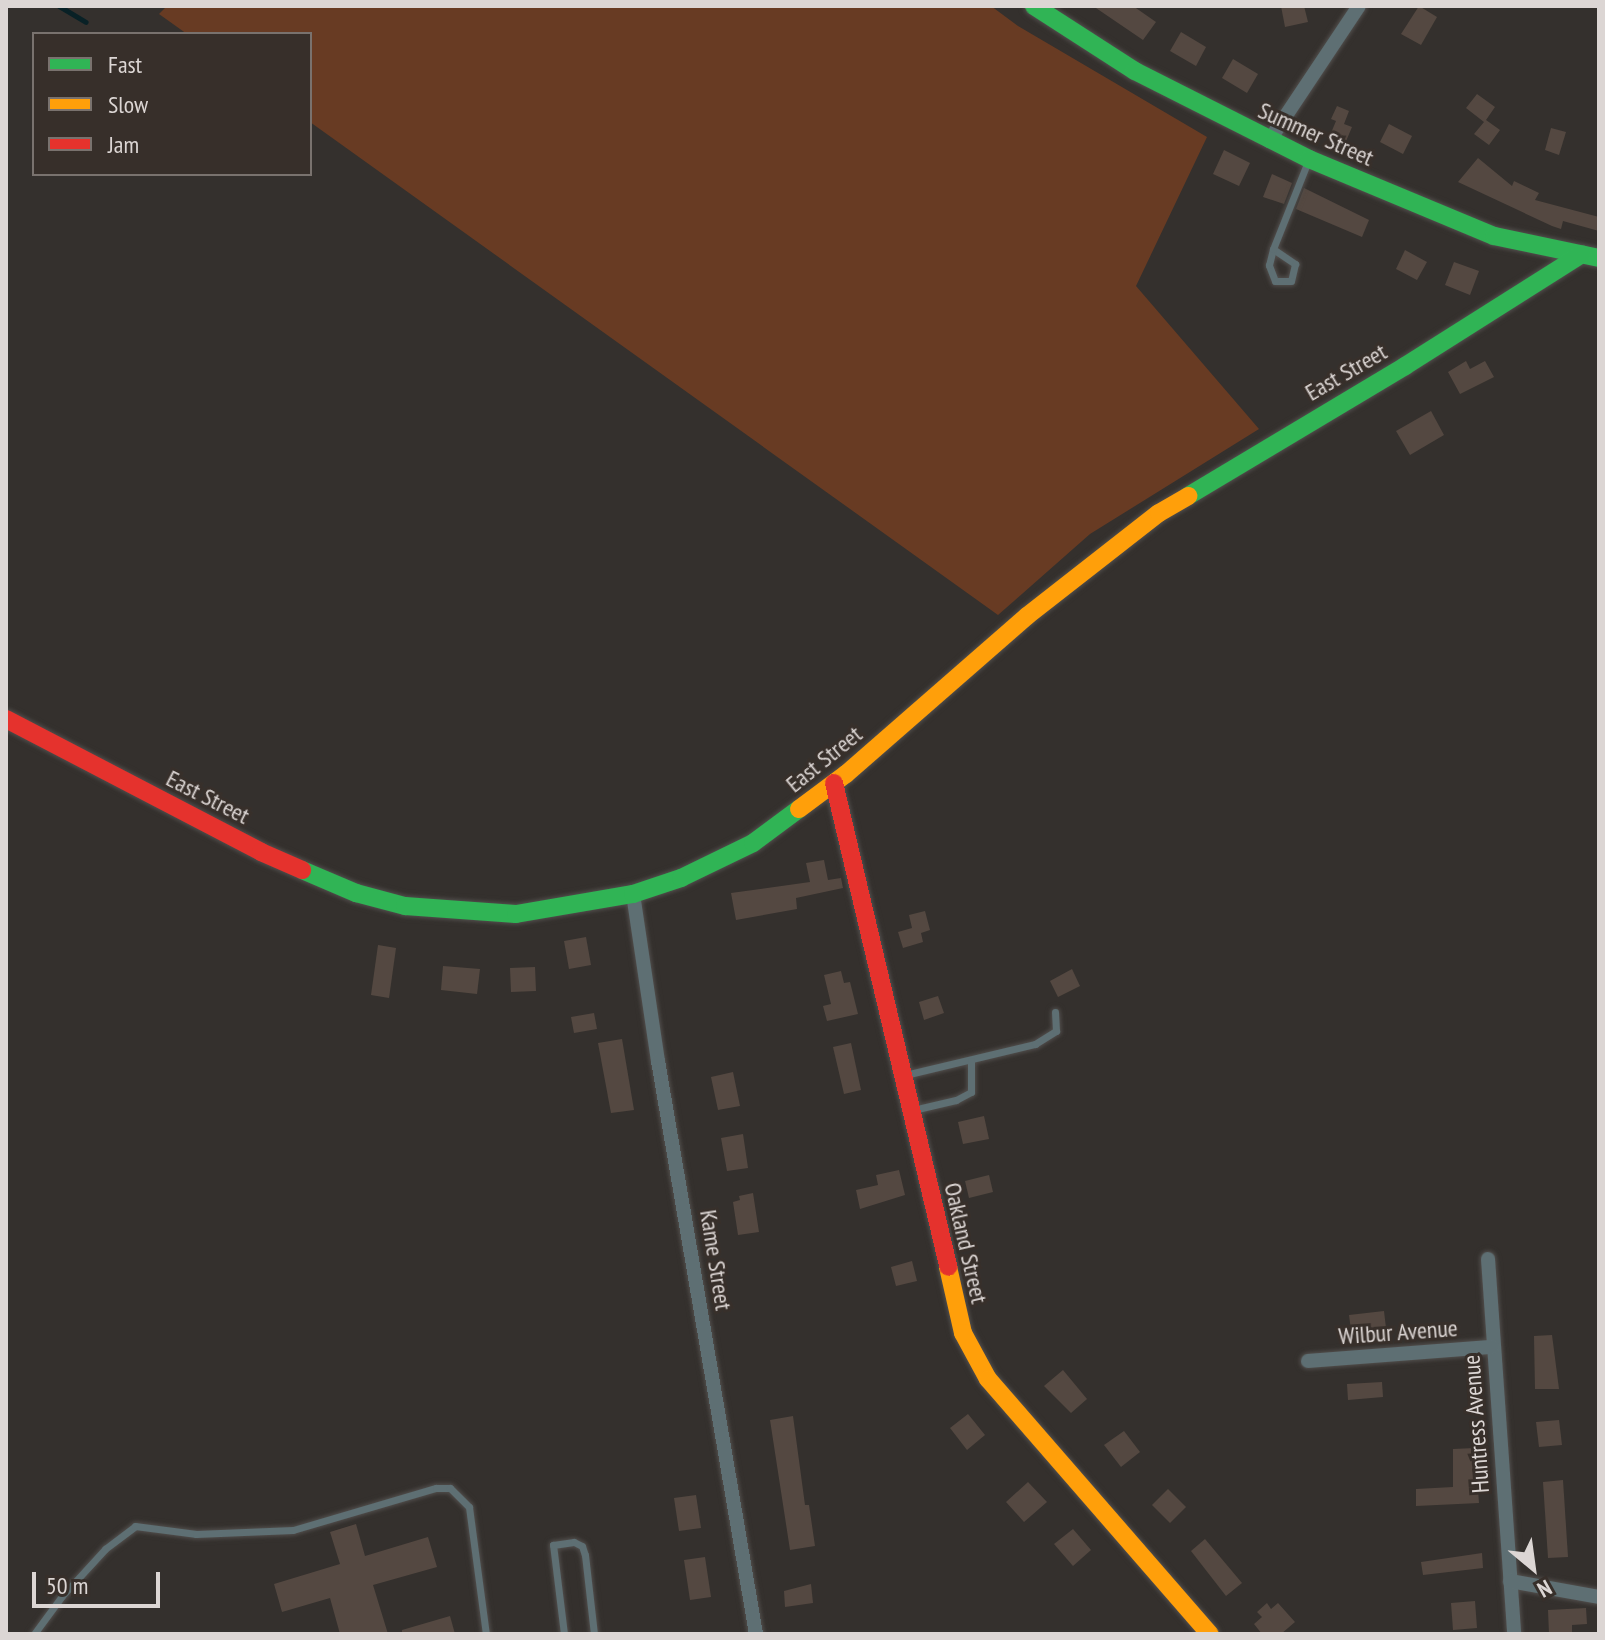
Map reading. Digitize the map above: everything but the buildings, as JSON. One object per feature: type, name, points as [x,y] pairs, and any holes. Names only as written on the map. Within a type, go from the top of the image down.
[{"type":"street","name":"Summer Street","points":[[1034,6],[1107,55],[1309,159],[1494,236],[1590,256]]},
{"type":"street","points":[[1269,141],[1359,6]]},
{"type":"street","name":"East Street","points":[[6,719],[273,858],[356,893],[405,906],[516,914],[633,894],[681,878],[740,850],[834,783],[1027,616],[1159,513],[1590,256]]},
{"type":"street","name":"Oakland Street","points":[[834,783],[963,1333],[988,1379],[1210,1634]]},
{"type":"street","name":"Kame Street","points":[[633,894],[658,1061],[756,1634]]},
{"type":"street","name":"Huntress Avenue","points":[[1488,1259],[1514,1634]]},
{"type":"street","name":"Wilbur Avenue","points":[[1308,1361],[1492,1347]]},
{"type":"street","points":[[1510,1581],[1599,1597]]},
{"type":"lane","points":[[1273,249],[1295,264],[1291,281],[1283,284],[1270,276],[1273,249],[1309,159]]},
{"type":"lane","points":[[903,1076],[1022,1049],[1046,1039],[1056,1031],[1055,1012]]},
{"type":"lane","points":[[911,1111],[956,1100],[971,1092],[971,1061]]},
{"type":"lane","points":[[34,1634],[62,1596],[105,1549],[135,1526],[196,1534],[293,1530],[436,1488],[450,1488],[469,1507],[486,1634]]},
{"type":"lane","points":[[564,1634],[553,1545],[574,1542],[582,1546],[585,1555],[594,1634]]},
{"type":"shaded area","points":[[167,6],[991,6],[1018,26],[1207,137],[1136,286],[1259,429],[1090,534],[998,615],[312,123],[312,32],[184,32],[159,14]]},
{"type":"waterway","points":[[59,6],[86,22]]},
{"type":"traffic: fast","points":[[1034,6],[1135,71],[1309,159],[1494,236],[1599,258]]},
{"type":"traffic: fast","points":[[1188,496],[1405,366],[1582,254]]},
{"type":"traffic: fast","points":[[302,870],[356,893],[405,906],[516,914],[633,894],[681,878],[753,843],[799,809]]},
{"type":"traffic: slow","points":[[799,809],[846,774],[1027,616],[1159,513],[1188,496]]},
{"type":"traffic: slow","points":[[948,1267],[963,1333],[988,1379],[1210,1634]]},
{"type":"traffic: jam","points":[[6,719],[261,852],[302,870]]},
{"type":"traffic: jam","points":[[834,783],[948,1267]]}]
